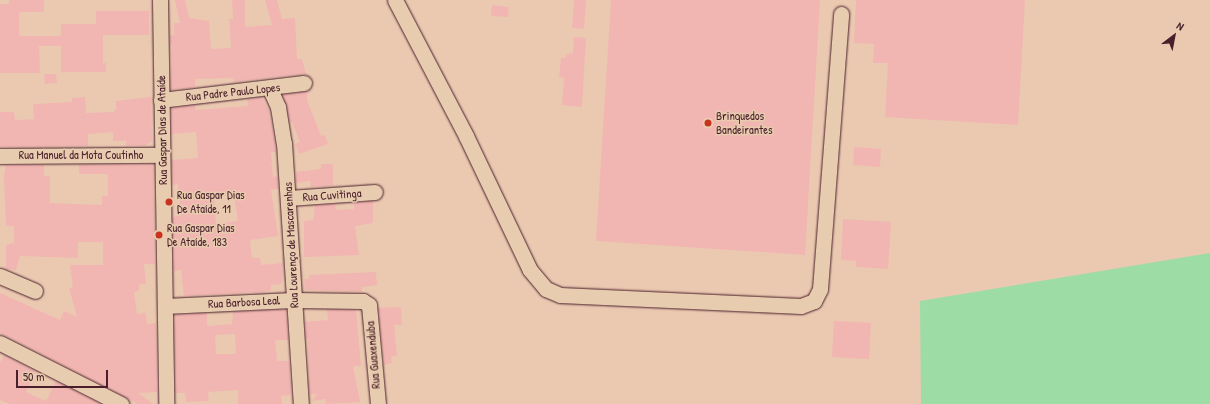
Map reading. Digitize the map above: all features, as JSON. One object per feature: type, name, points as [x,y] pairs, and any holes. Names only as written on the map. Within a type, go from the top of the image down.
[{"type":"street","name":"Rua Gaspar Dias de Ataíde","points":[[160,0],[166,404]]},
{"type":"street","points":[[395,0],[466,136],[530,270],[546,289],[560,295],[801,306],[814,302],[820,290],[841,14]]},
{"type":"street","name":"Rua Padre Paulo Lopes","points":[[161,100],[270,89],[304,83]]},
{"type":"street","name":"Rua Lourenço de Mascarenhas","points":[[270,89],[280,114],[290,198],[293,300],[301,404]]},
{"type":"street","name":"Rua Manuel da Mota Coutinho","points":[[0,156],[162,155]]},
{"type":"street","name":"Rua Cuvitinga","points":[[290,198],[375,192]]},
{"type":"street","points":[[0,276],[35,291]]},
{"type":"street","name":"Rua Barbosa Leal","points":[[165,306],[293,300],[360,299],[369,305]]},
{"type":"street","name":"Rua Guaxenduba","points":[[369,305],[378,404]]},
{"type":"street","points":[[0,343],[121,404]]},
{"type":"green space","points":[[1210,253],[1210,404],[921,404],[920,301]]},
{"type":"building","points":[[9,0],[44,0],[44,12],[19,12],[19,36],[61,36],[61,24],[96,24],[96,11],[149,11],[149,35],[103,35],[103,63],[106,63],[106,72],[61,72],[61,46],[39,46],[40,73],[0,73],[0,4],[9,4]]},
{"type":"building","points":[[175,0],[185,0],[189,18],[209,21],[211,49],[231,48],[229,19],[233,19],[232,0],[245,0],[245,27],[272,25],[265,0],[277,0],[282,19],[295,18],[297,59],[302,59],[306,74],[234,82],[233,78],[195,79],[195,87],[170,90],[172,45],[170,45],[170,36],[174,35],[174,23],[180,23]]},
{"type":"building","points":[[574,0],[586,0],[584,29],[572,28]]},
{"type":"building","name":"Brinquedos Bandeirantes","points":[[611,0],[820,0],[805,255],[596,241]]},
{"type":"building","points":[[856,0],[1025,0],[1018,125],[885,117],[888,63],[873,63],[874,44],[854,43]]},
{"type":"building","points":[[492,5],[509,7],[508,17],[491,16]]},
{"type":"building","points":[[574,37],[586,38],[582,107],[562,105],[564,78],[559,77],[561,58],[565,58],[566,55],[573,53]]},
{"type":"building","points":[[44,74],[56,74],[57,83],[45,84]]},
{"type":"building","points":[[307,91],[307,100],[321,136],[325,135],[328,144],[299,154],[295,144],[300,142],[292,122],[290,123],[282,95]]},
{"type":"building","points":[[85,97],[86,113],[113,112],[116,110],[116,101],[151,97],[152,141],[144,146],[126,146],[126,141],[113,141],[113,132],[88,134],[88,146],[0,147],[0,112],[14,112],[15,120],[34,119],[33,104],[72,102],[72,98]]},
{"type":"building","points":[[262,97],[269,110],[276,152],[271,152],[272,163],[268,164],[272,164],[273,177],[277,176],[278,189],[271,190],[278,236],[250,240],[252,258],[260,258],[261,265],[283,263],[282,284],[271,285],[271,290],[263,292],[184,296],[181,270],[174,271],[172,217],[181,216],[178,184],[172,185],[171,160],[198,158],[196,132],[171,134],[171,108],[195,105],[196,110],[248,106],[247,99]],"holes":[[[234,195],[238,221],[216,224],[214,197]]]},
{"type":"building","points":[[854,147],[881,149],[880,167],[853,165]]},
{"type":"building","points":[[153,164],[155,264],[144,264],[146,284],[139,284],[139,291],[134,292],[137,314],[146,313],[147,324],[156,323],[157,392],[138,393],[153,404],[138,404],[0,333],[0,293],[60,320],[64,311],[77,317],[69,288],[73,287],[70,265],[103,265],[103,242],[78,242],[78,258],[20,256],[16,270],[6,269],[6,245],[14,243],[14,226],[6,226],[4,176],[6,165],[44,165],[44,176],[50,176],[50,203],[102,205],[102,196],[108,196],[108,174],[79,174],[79,165]]},
{"type":"building","points":[[321,164],[333,164],[333,186],[311,187],[310,181],[296,183],[296,172],[321,169]]},
{"type":"building","points":[[373,201],[373,223],[355,226],[359,255],[304,257],[304,221],[313,220],[315,205],[335,204],[336,210],[354,209],[354,202]]},
{"type":"building","points":[[843,219],[891,222],[888,269],[856,267],[856,261],[841,260]]},
{"type":"building","points":[[376,272],[377,285],[362,287],[362,292],[305,290],[304,279],[309,279],[309,275]]},
{"type":"building","points":[[401,307],[402,325],[394,325],[397,356],[391,356],[392,363],[384,365],[378,308]]},
{"type":"building","points":[[286,309],[288,340],[275,340],[277,361],[289,361],[291,395],[281,396],[282,404],[238,404],[238,390],[208,392],[209,401],[186,402],[185,393],[175,393],[174,315],[207,313],[207,326],[232,324],[233,312]],"holes":[[[235,334],[236,354],[216,354],[215,335]]]},
{"type":"building","points":[[327,309],[356,310],[361,366],[353,366],[360,402],[326,404],[325,399],[312,401],[317,394],[309,394],[308,338],[306,338],[305,322],[328,320]]},
{"type":"building","points":[[834,321],[871,323],[869,359],[832,357]]},
{"type":"building","points":[[4,355],[35,371],[26,392],[46,401],[56,381],[101,404],[10,404],[0,400],[0,363]]},
{"type":"place","name":"Brinquedos Bandeirantes","points":[[708,123]]},
{"type":"place","name":"Rua Gaspar Dias De Ataíde, 11","points":[[169,202]]},
{"type":"place","name":"Rua Gaspar Dias De Ataíde, 183","points":[[159,235]]}]
